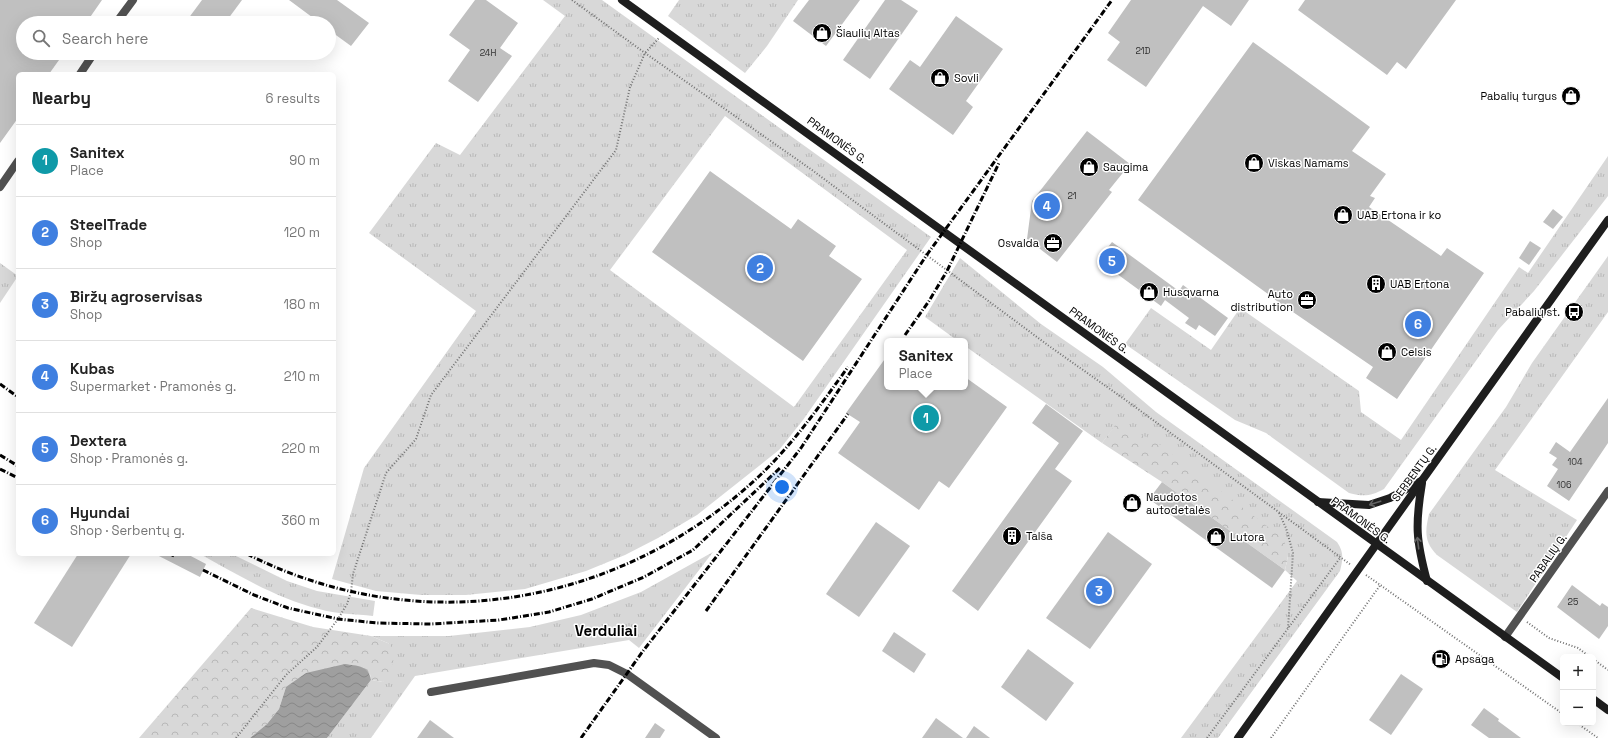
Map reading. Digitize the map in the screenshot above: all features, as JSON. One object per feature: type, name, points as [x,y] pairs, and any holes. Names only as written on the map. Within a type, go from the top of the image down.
[{"type":"main road","name":"PRAMONĖS G.","points":[[622,0],[1376,545],[1560,676]]},
{"type":"main road","name":"SERBENTŲ G.","points":[[1238,738],[1608,220]]},
{"type":"main road","points":[[1317,502],[1369,506],[1390,498],[1423,480]]},
{"type":"main road","points":[[1423,480],[1417,516],[1417,536],[1418,550],[1427,581]]},
{"type":"main road","points":[[1596,701],[1608,710]]},
{"type":"street","points":[[121,16],[133,0]]},
{"type":"street","points":[[81,72],[89,60]]},
{"type":"street","points":[[0,187],[16,164]]},
{"type":"street","name":"PABALIŲ G.","points":[[1505,637],[1608,491]]},
{"type":"street","points":[[431,692],[594,663],[609,665],[627,674],[716,738]]},
{"type":"path","points":[[572,0],[812,170],[1049,346],[1279,512],[1340,558],[1381,584],[1425,617],[1560,712]]},
{"type":"path","points":[[236,738],[286,675],[317,647],[338,619],[347,604],[351,592],[353,574],[386,473],[416,439],[431,395],[616,150],[630,87],[645,53],[665,31]]},
{"type":"path","points":[[1279,512],[1286,528],[1293,553],[1288,628]]},
{"type":"path","points":[[1207,738],[1340,558]]},
{"type":"path","points":[[1271,738],[1381,584]]},
{"type":"path","points":[[1520,617],[1549,638],[1578,648],[1586,654]]},
{"type":"path","points":[[1596,661],[1608,670]]},
{"type":"path","points":[[1581,726],[1598,738]]},
{"type":"green space","points":[[543,0],[602,0],[931,237],[803,420],[779,450],[697,515],[658,538],[625,555],[586,571],[525,589],[466,595],[421,595],[376,591],[332,579],[364,468],[476,311],[369,233],[436,143],[460,155],[565,16]],"holes":[[[725,116],[907,250],[794,407],[610,270]]]},
{"type":"green space","points":[[679,0],[798,0],[767,46],[745,73],[668,16]]},
{"type":"green space","points":[[1608,156],[1608,196],[1534,291],[1498,330],[1384,489],[1375,493],[1359,495],[1349,493],[1266,433],[1235,420],[1125,344],[1151,308],[1211,350],[1240,308],[1359,391],[1361,412],[1401,440],[1519,267],[1528,273]]},
{"type":"green space","points":[[1608,256],[1608,312],[1495,470],[1577,520],[1517,612],[1437,555],[1430,546],[1426,531],[1429,514],[1506,407],[1532,363]]},
{"type":"green space","points":[[960,258],[1041,324],[1103,367],[1156,412],[1337,542],[1341,549],[1342,556],[1340,571],[1218,738],[1181,738],[1297,581],[1285,570],[1288,556],[1116,425],[1102,443],[968,348],[968,338],[954,338],[925,317]]},
{"type":"green space","points":[[0,263],[16,275],[16,279],[0,303]]},
{"type":"green space","points":[[1116,424],[1155,441],[1284,539],[1288,556],[1285,570],[1162,482],[1102,443]]},
{"type":"green space","points":[[713,552],[639,648],[629,640],[415,676],[371,738],[327,738],[371,680],[383,682],[390,644],[371,636],[449,636],[530,627],[581,615],[641,592]]},
{"type":"green space","points":[[204,556],[236,556],[287,581],[317,591],[375,601],[373,616],[332,612],[303,604],[272,592]]},
{"type":"green space","points":[[251,608],[313,627],[371,636],[390,644],[393,655],[392,668],[383,682],[371,680],[370,674],[286,687],[279,709],[267,724],[250,738],[139,738]]},
{"type":"water","points":[[345,664],[362,667],[368,671],[371,680],[327,738],[250,738],[267,724],[279,709],[286,687],[306,673]]},
{"type":"building","points":[[0,0],[102,0],[91,16],[16,16],[16,60],[59,60],[50,72],[16,72],[16,121],[0,143]]},
{"type":"building","points":[[202,0],[242,0],[230,16],[190,16]]},
{"type":"building","points":[[289,0],[337,0],[369,23],[351,46],[336,35],[336,16],[311,16]]},
{"type":"building","points":[[475,0],[486,0],[518,23],[500,48],[512,56],[478,102],[448,81],[470,50],[449,35]]},
{"type":"building","name":"Šiaulių Altas","points":[[809,0],[860,0],[826,46],[793,21]]},
{"type":"building","points":[[885,0],[901,0],[918,11],[870,79],[843,60]]},
{"type":"building","points":[[1131,0],[1249,0],[1231,26],[1203,6],[1146,87],[1107,60],[1120,42],[1108,33]]},
{"type":"building","points":[[1305,0],[1456,0],[1406,69],[1397,62],[1387,75],[1298,10]]},
{"type":"building","name":"Sovli","points":[[956,16],[1003,49],[966,101],[973,107],[953,135],[889,89],[910,60],[920,67]]},
{"type":"building","points":[[1253,42],[1370,127],[1352,151],[1386,174],[1370,196],[1375,198],[1369,207],[1441,256],[1447,248],[1484,273],[1397,399],[1366,378],[1373,367],[1268,295],[1138,200]]},
{"type":"building","points":[[1087,131],[1130,164],[1109,190],[1112,192],[1057,262],[1027,239],[1032,201]]},
{"type":"building","points":[[710,171],[791,229],[798,219],[836,246],[829,256],[862,279],[803,361],[652,252]]},
{"type":"building","points":[[1553,209],[1563,217],[1553,229],[1543,222]]},
{"type":"building","points":[[1530,241],[1541,248],[1529,265],[1519,258]]},
{"type":"building","points":[[1112,242],[1179,291],[1183,285],[1228,318],[1215,336],[1199,325],[1196,330],[1185,323],[1189,318],[1165,300],[1161,306],[1098,260]]},
{"type":"building","points":[[884,360],[884,390],[968,390],[968,379],[1007,407],[949,488],[939,481],[919,510],[838,453],[860,422],[846,413]]},
{"type":"building","points":[[1608,398],[1608,443],[1569,501],[1547,486],[1558,469],[1552,465],[1557,458],[1549,453],[1556,442],[1570,452]]},
{"type":"building","name":"Talša","points":[[1046,404],[1083,431],[1055,469],[1072,481],[978,611],[952,591],[1059,443],[1032,423]]},
{"type":"building","points":[[1162,482],[1285,570],[1272,588],[1149,499]]},
{"type":"building","points":[[876,522],[910,546],[859,617],[826,594]]},
{"type":"building","points":[[1108,532],[1152,564],[1090,649],[1046,618]]},
{"type":"building","points":[[77,556],[130,556],[72,647],[34,623]]},
{"type":"building","points":[[159,556],[191,556],[206,564],[200,577]]},
{"type":"building","points":[[1572,585],[1600,606],[1602,603],[1608,607],[1608,626],[1599,639],[1557,607]]},
{"type":"building","points":[[894,632],[926,654],[914,673],[882,651]]},
{"type":"building","points":[[1028,649],[1074,683],[1046,721],[1001,687]]},
{"type":"building","points":[[1401,674],[1423,689],[1391,735],[1369,720]]},
{"type":"building","points":[[1484,708],[1499,719],[1498,721],[1521,738],[1489,738],[1471,725]]},
{"type":"building","points":[[936,718],[963,738],[922,738]]},
{"type":"building","points":[[430,720],[454,738],[417,738]]},
{"type":"building","points":[[655,723],[665,730],[660,738],[645,738]]},
{"type":"building","points":[[974,726],[990,738],[966,738]]},
{"type":"railway","points":[[581,738],[643,651],[801,448],[926,256],[1112,0]]},
{"type":"railway","points":[[905,335],[929,301],[947,271],[999,163]]},
{"type":"railway","points":[[252,556],[312,581],[378,597],[446,602],[512,597],[578,582],[640,558],[700,523],[755,480],[793,440],[848,367]]},
{"type":"railway","points":[[0,384],[16,396]]},
{"type":"railway","points":[[706,611],[848,414]]},
{"type":"railway","points":[[0,455],[16,465]]},
{"type":"railway","points":[[203,570],[254,595],[288,608],[338,619],[377,623],[431,624],[499,620],[549,612],[592,599],[644,577],[693,550],[780,468]]},
{"type":"railway","points":[[0,469],[16,477]]},
{"type":"place","name":"Šiaulių Altas","points":[[822,33]]},
{"type":"place","name":"Sovli","points":[[940,78]]},
{"type":"place","name":"Pabalių turgus","points":[[1571,96]]},
{"type":"place","name":"Viskas Namams","points":[[1254,163]]},
{"type":"place","name":"Saugima","points":[[1089,167]]},
{"type":"place","name":"Kubas","points":[[1047,206]]},
{"type":"place","name":"UAB Ertona ir ko","points":[[1343,215]]},
{"type":"place","name":"Osvalda","points":[[1053,243]]},
{"type":"place","name":"Dextera","points":[[1112,261]]},
{"type":"place","name":"SteelTrade","points":[[760,268]]},
{"type":"place","name":"UAB Ertona","points":[[1376,284]]},
{"type":"place","name":"Husqvarna","points":[[1149,292]]},
{"type":"place","name":"Auto distribution","points":[[1307,300]]},
{"type":"place","name":"Pabalių st.","points":[[1574,312]]},
{"type":"place","name":"Hyundai","points":[[1418,324]]},
{"type":"place","name":"Celsis","points":[[1387,352]]},
{"type":"place","name":"Sanitex","points":[[926,418]]},
{"type":"place","name":"Naudotos autodetalės","points":[[1132,503]]},
{"type":"place","name":"Talša","points":[[1012,536]]},
{"type":"place","name":"Lutora","points":[[1216,537]]},
{"type":"place","name":"Biržų agroservisas","points":[[1099,591]]},
{"type":"place","name":"Apsaga","points":[[1441,659]]},
{"type":"district","name":"Verduliai","points":[[606,630]]}]
